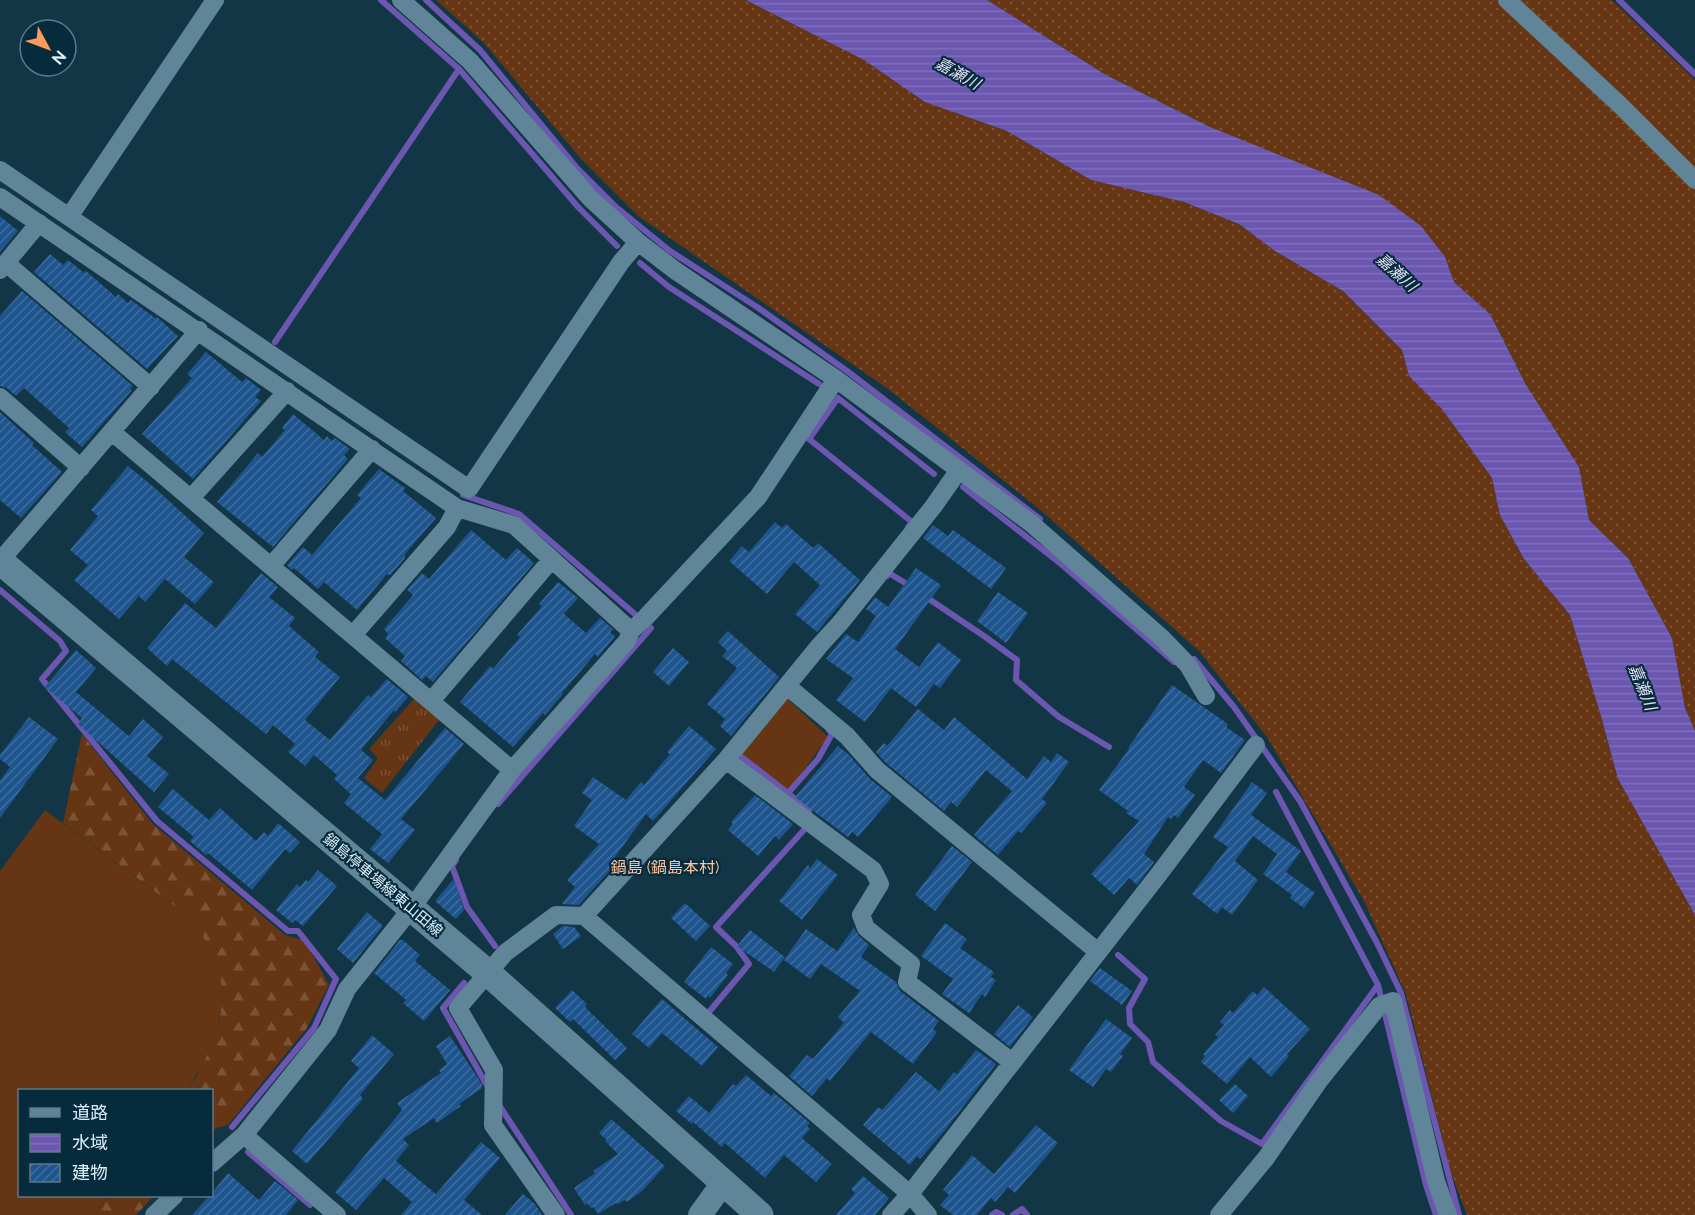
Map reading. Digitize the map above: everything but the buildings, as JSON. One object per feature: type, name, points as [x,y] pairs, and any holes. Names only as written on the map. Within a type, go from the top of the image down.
[{"type":"main road","name":"鍋島停車場線東山田線","points":[[0,561],[488,973],[760,1215]]},
{"type":"street","points":[[69,218],[215,0]]},
{"type":"street","points":[[400,0],[470,61],[590,198],[638,242],[675,271],[836,379],[1032,524],[1162,638],[1188,665],[1206,696]]},
{"type":"street","points":[[1507,0],[1620,105],[1695,180]]},
{"type":"street","points":[[0,170],[469,489],[621,262],[638,242]]},
{"type":"street","points":[[0,197],[458,508],[514,525],[631,631]]},
{"type":"street","points":[[39,223],[3,267],[151,387]]},
{"type":"street","points":[[0,561],[199,330]]},
{"type":"street","points":[[213,1161],[244,1135],[328,1029],[347,989],[411,909],[512,770],[627,641],[631,631],[759,497],[836,379]]},
{"type":"street","points":[[191,498],[287,391]]},
{"type":"street","points":[[0,397],[81,468]]},
{"type":"street","points":[[112,432],[512,770]]},
{"type":"street","points":[[271,566],[372,449]]},
{"type":"street","points":[[584,916],[726,760],[848,613],[933,507],[959,470]]},
{"type":"street","points":[[353,635],[447,527],[458,508]]},
{"type":"street","points":[[431,701],[552,559]]},
{"type":"street","points":[[787,686],[847,736],[877,770],[1097,951]]},
{"type":"street","points":[[556,1215],[493,1125],[494,1070],[458,1008],[505,953],[556,915],[584,916],[910,1206],[1012,1062],[1159,874],[1256,745]]},
{"type":"street","points":[[726,760],[873,870],[880,884],[861,915],[866,928],[911,964],[907,982],[1012,1062]]},
{"type":"street","points":[[1219,1215],[1266,1158],[1319,1081],[1386,1003],[1436,1181],[1448,1215]]},
{"type":"street","points":[[244,1135],[328,1212]]},
{"type":"street","points":[[700,1215],[723,1184]]},
{"type":"street","points":[[154,1215],[173,1197]]},
{"type":"green space","points":[[436,0],[746,0],[864,60],[925,102],[1007,131],[1091,180],[1184,202],[1239,224],[1275,251],[1343,291],[1402,350],[1409,376],[1442,409],[1492,478],[1500,515],[1524,559],[1570,615],[1618,779],[1695,915],[1695,1215],[1467,1215],[1451,1173],[1406,994],[1364,901],[1267,737],[1199,651],[1038,508],[888,389],[638,216],[581,159],[483,42]]},
{"type":"green space","points":[[987,0],[1612,0],[1695,80],[1695,731],[1685,708],[1672,638],[1628,558],[1589,520],[1579,467],[1526,385],[1490,314],[1454,282],[1445,257],[1210,127],[1106,75]]},
{"type":"green space","points":[[786,697],[828,737],[785,796],[735,758]]},
{"type":"green space","points":[[414,699],[439,720],[382,793],[364,778],[378,758],[369,749]]},
{"type":"green space","points":[[82,734],[153,824],[285,935],[305,941],[329,985],[307,1028],[228,1125],[216,1128],[213,1132],[213,1089],[187,1089],[197,1076],[220,1019],[222,991],[217,965],[189,917],[63,823]]},
{"type":"green space","points":[[45,810],[189,917],[212,952],[217,965],[222,997],[216,1031],[204,1062],[187,1089],[18,1089],[18,1197],[107,1197],[94,1215],[0,1215],[0,871]]},
{"type":"green space","points":[[107,1197],[153,1197],[136,1215],[94,1215]]},
{"type":"water","name":"嘉瀬川","points":[[746,0],[987,0],[1106,75],[1210,127],[1379,195],[1421,226],[1445,257],[1454,282],[1490,314],[1526,385],[1579,467],[1589,520],[1628,558],[1672,638],[1685,708],[1695,731],[1695,915],[1618,779],[1570,615],[1524,559],[1500,515],[1492,478],[1442,409],[1409,376],[1402,350],[1343,291],[1275,251],[1239,224],[1184,202],[1091,180],[1007,131],[925,102],[864,60]]},
{"type":"waterway","points":[[381,0],[459,69],[579,208],[617,246]]},
{"type":"waterway","points":[[426,0],[480,50],[576,167],[616,207],[670,251],[757,307],[847,371],[1040,519]]},
{"type":"waterway","points":[[1619,0],[1695,74]]},
{"type":"waterway","points":[[275,342],[459,69]]},
{"type":"waterway","points":[[640,263],[669,287],[819,384]]},
{"type":"waterway","points":[[908,527],[912,522],[809,439],[838,398],[934,474]]},
{"type":"waterway","points":[[963,487],[1061,564],[1174,662]]},
{"type":"waterway","points":[[463,495],[519,514],[651,628],[498,804]]},
{"type":"waterway","points":[[887,576],[889,573],[910,586]]},
{"type":"waterway","points":[[0,590],[60,641],[66,651],[42,679],[157,821],[288,931],[298,931],[336,979],[314,1028],[232,1127]]},
{"type":"waterway","points":[[923,595],[1017,660],[1016,680],[1059,717],[1109,747]]},
{"type":"waterway","points":[[1194,659],[1234,707],[1300,801],[1377,943],[1401,993],[1459,1215]]},
{"type":"waterway","points":[[809,811],[788,793],[818,759],[832,734],[829,730]]},
{"type":"waterway","points":[[743,758],[788,793]]},
{"type":"waterway","points":[[1276,792],[1378,985],[1426,1185],[1436,1215]]},
{"type":"waterway","points":[[709,1012],[749,964],[736,946],[716,927],[803,831]]},
{"type":"waterway","points":[[456,860],[452,866],[467,907],[495,946]]},
{"type":"waterway","points":[[1118,955],[1145,979],[1129,1008],[1130,1024],[1148,1042],[1153,1062],[1221,1121],[1262,1144],[1378,985]]},
{"type":"waterway","points":[[464,983],[443,1008],[489,1089]]},
{"type":"waterway","points":[[499,1105],[571,1215]]},
{"type":"waterway","points":[[248,1152],[310,1205]]},
{"type":"waterway","points":[[1013,1215],[1022,1209],[1027,1215]]},
{"type":"waterway","points":[[992,1215],[996,1212],[1002,1215]]},
{"type":"district","name":"鍋島 (鍋島本村)","points":[[665,867]]}]
